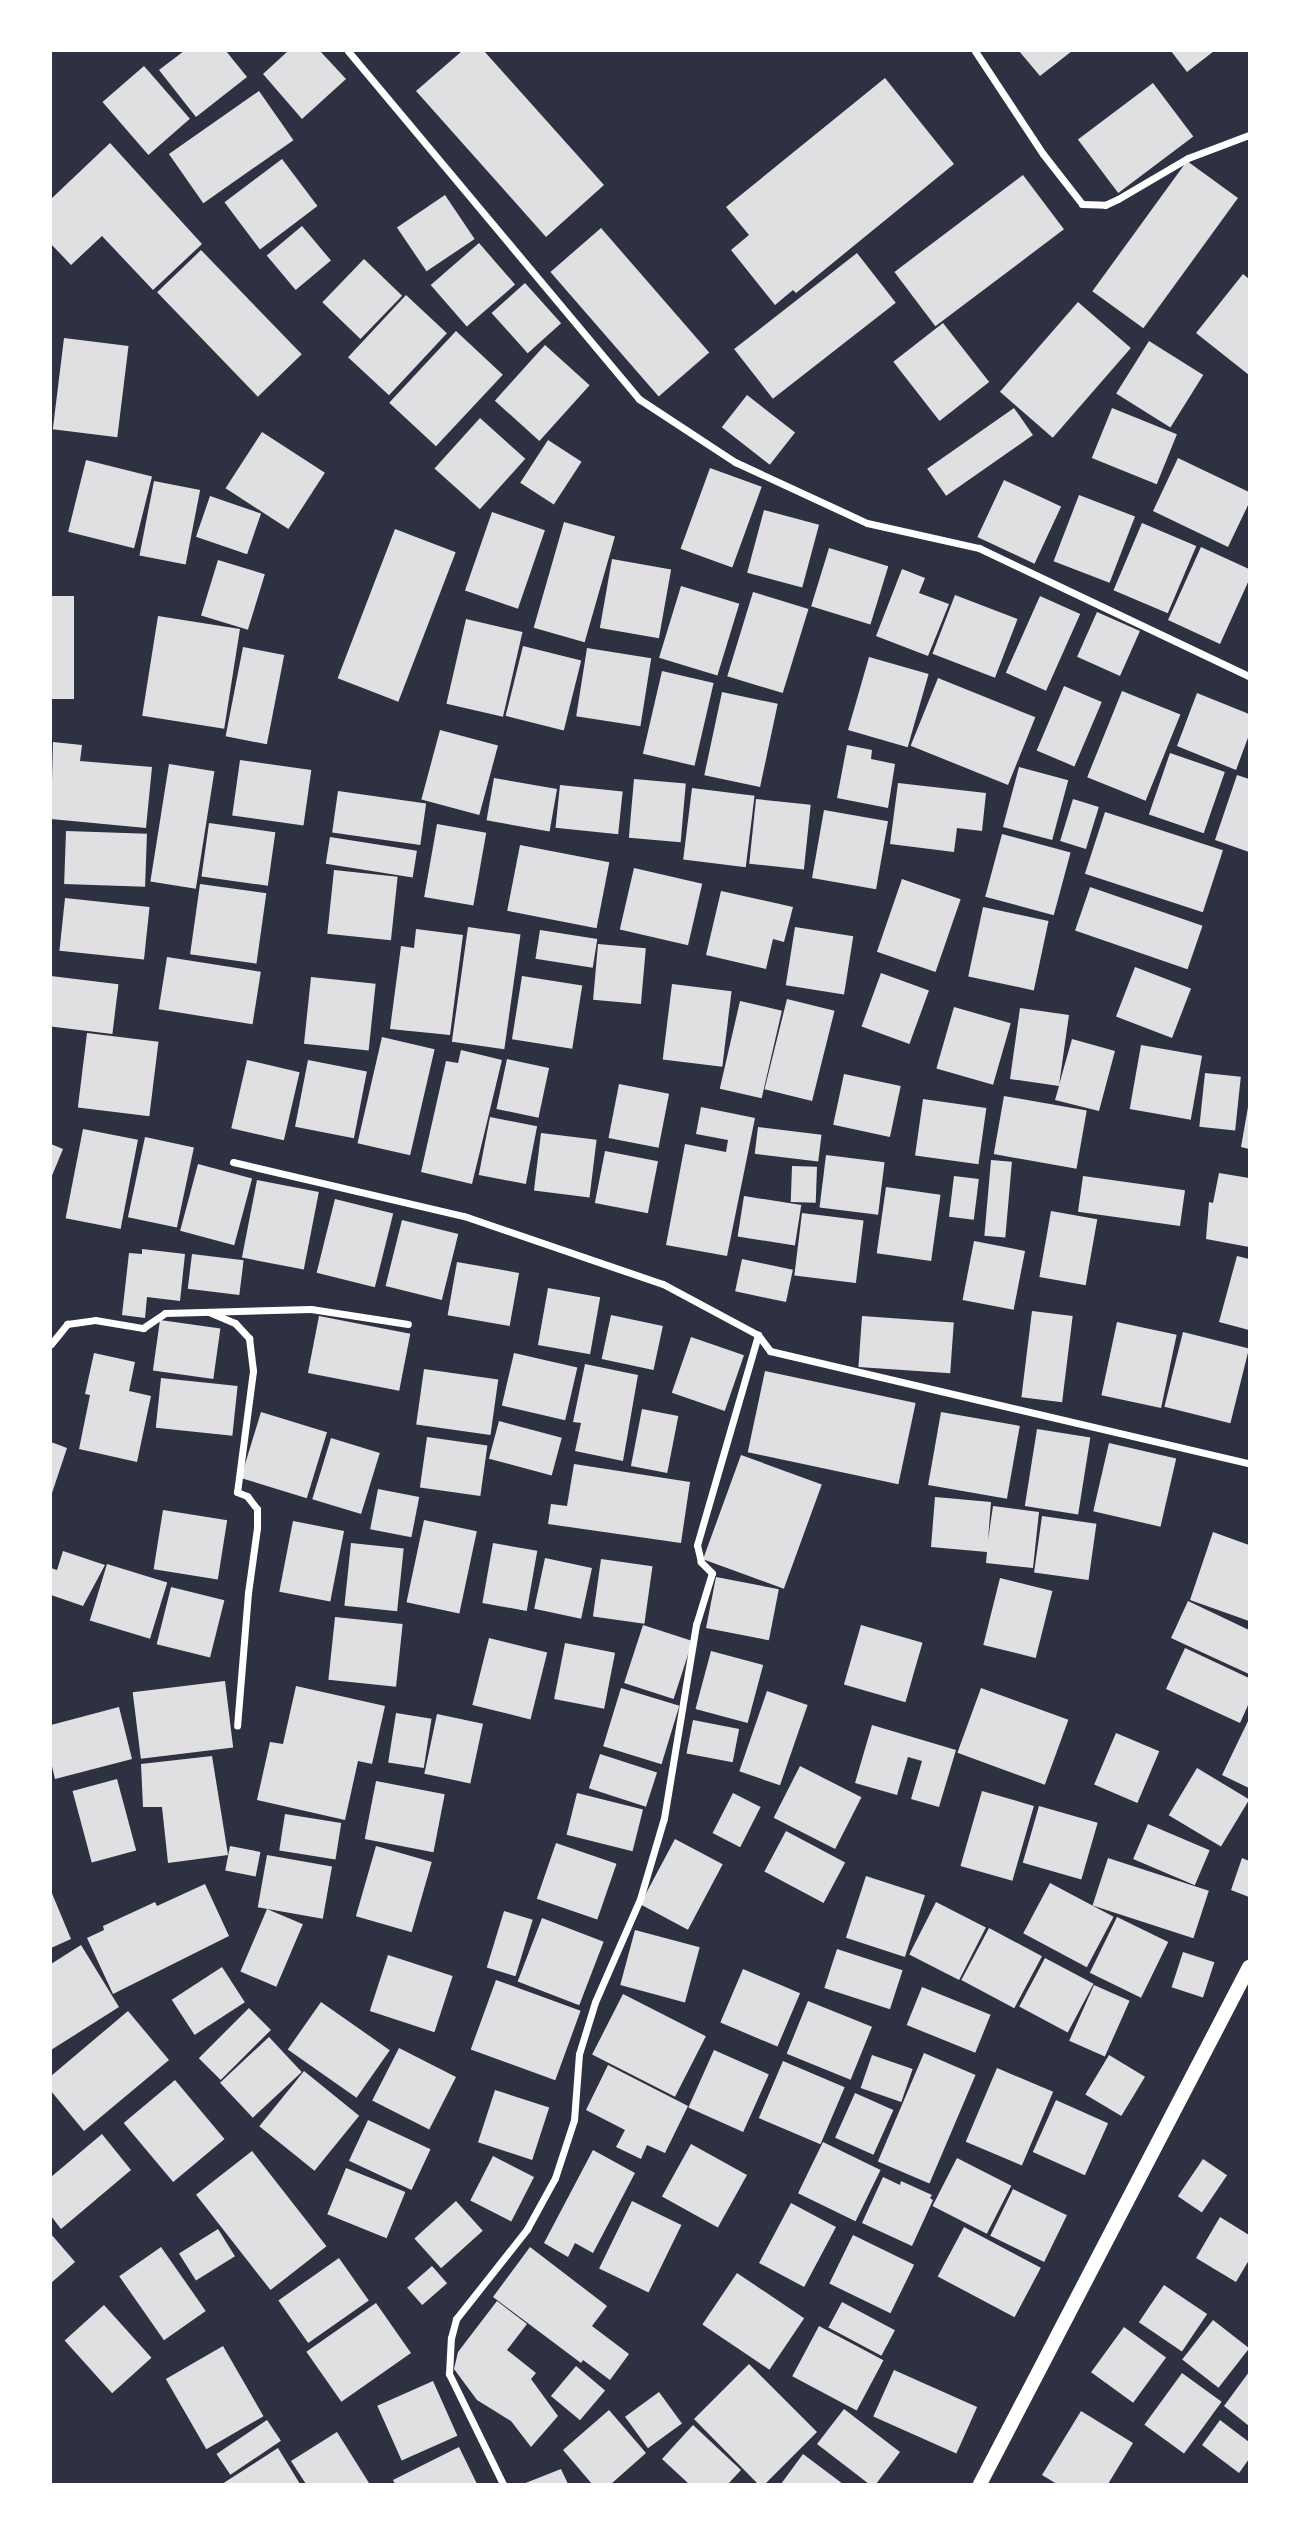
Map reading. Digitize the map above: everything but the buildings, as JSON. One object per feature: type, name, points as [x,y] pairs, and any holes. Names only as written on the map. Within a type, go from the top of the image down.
[{"type":"main road","points":[[980,2484],[1249,1968]]},
{"type":"street","points":[[348,51],[639,399],[735,462],[867,523],[979,548],[1249,676]]},
{"type":"street","points":[[975,51],[1043,154],[1082,204],[1105,205],[1118,200],[1188,158],[1249,135]]},
{"type":"street","points":[[233,1161],[464,1216],[663,1284],[758,1335],[770,1351],[1249,1463]]},
{"type":"street","points":[[51,1343],[67,1324],[95,1320],[143,1328],[165,1313],[311,1309],[408,1324]]},
{"type":"street","points":[[209,1312],[235,1323],[249,1338],[253,1371],[237,1492],[247,1496],[257,1509],[257,1528],[248,1593],[237,1726]]},
{"type":"street","points":[[503,2484],[449,2374],[451,2338],[456,2319],[527,2229],[555,2178],[573,2120],[579,2054],[595,2002],[640,1899],[664,1818],[696,1625],[712,1573],[701,1562],[697,1545],[758,1335]]}]
